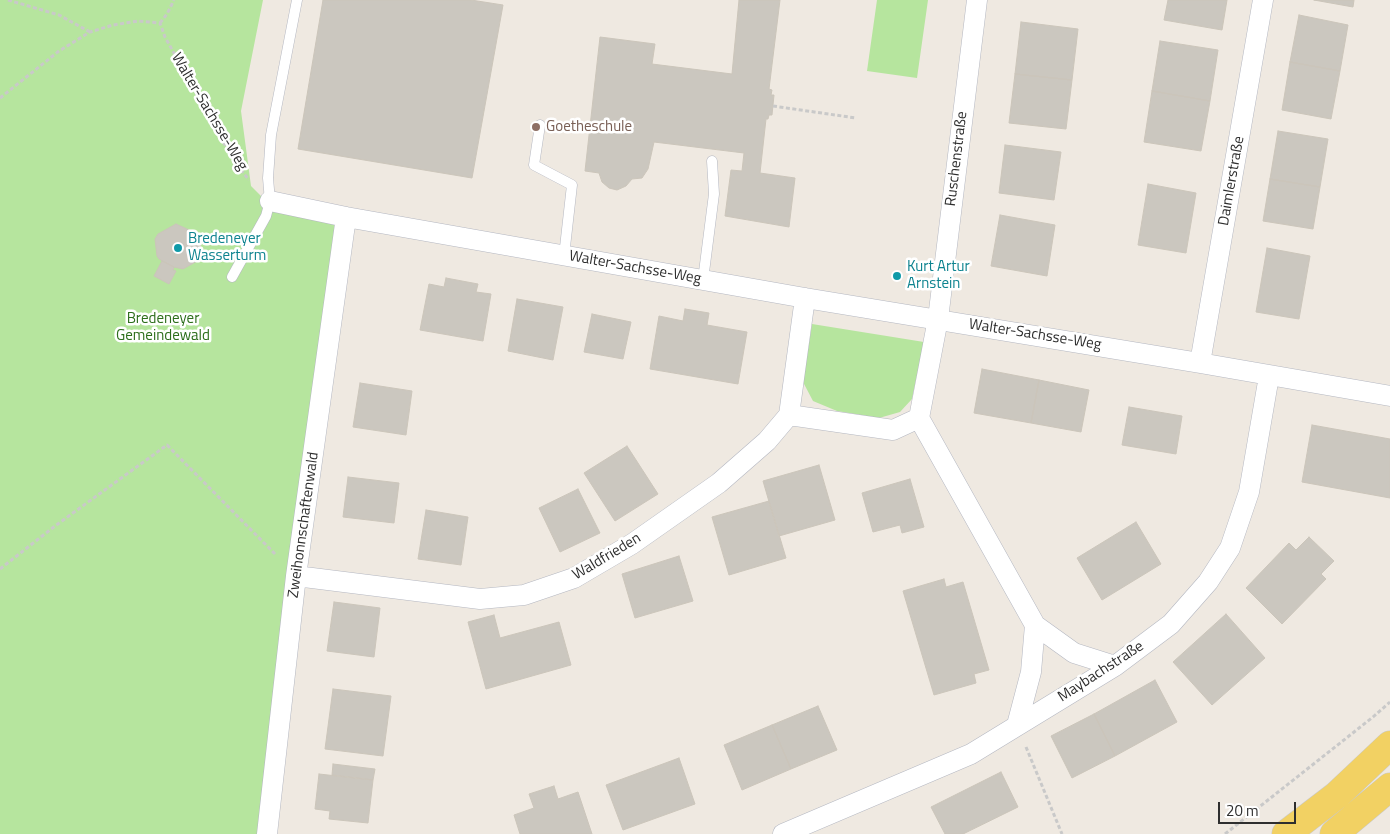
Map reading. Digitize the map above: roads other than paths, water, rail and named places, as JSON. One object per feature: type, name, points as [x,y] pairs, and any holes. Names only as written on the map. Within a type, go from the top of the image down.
[{"type":"main road","points":[[1286,834],[1337,795],[1390,745]]},
{"type":"main road","points":[[1334,834],[1390,787]]},
{"type":"street","name":"Ruschenstraße","points":[[938,319],[977,0]]},
{"type":"street","name":"Daimlerstraße","points":[[1200,363],[1264,0]]},
{"type":"street","name":"Walter-Sachsse-Weg","points":[[270,201],[346,217],[805,298],[1390,396]]},
{"type":"street","name":"Zweihonnschaftenwald","points":[[267,834],[296,576],[346,217]]},
{"type":"street","points":[[805,298],[789,415],[893,430],[919,418]]},
{"type":"street","points":[[938,319],[919,418],[1035,625],[1074,653],[1115,666]]},
{"type":"street","name":"Maybachstraße","points":[[783,834],[971,754],[1115,666],[1171,624],[1208,582],[1230,548],[1248,492],[1269,376]]},
{"type":"street","name":"Waldfrieden","points":[[296,576],[480,599],[524,595],[574,578],[632,544],[719,483],[767,441],[789,415]]},
{"type":"street","points":[[1017,725],[1031,672],[1035,625]]},
{"type":"lane","points":[[232,277],[266,216],[270,201],[268,178],[271,136],[297,0]]},
{"type":"lane","points":[[540,124],[534,165],[572,185],[564,256]]},
{"type":"lane","points":[[702,280],[714,194],[712,161]]},
{"type":"place","name":"Goetheschule","points":[[536,127]]},
{"type":"place","name":"Bredeneyer Wasserturm","points":[[178,248]]},
{"type":"place","name":"Kurt Artur Arnstein","points":[[897,276]]},
{"type":"park label","name":"Bredeneyer Gemeindewald","points":[[163,328]]}]
